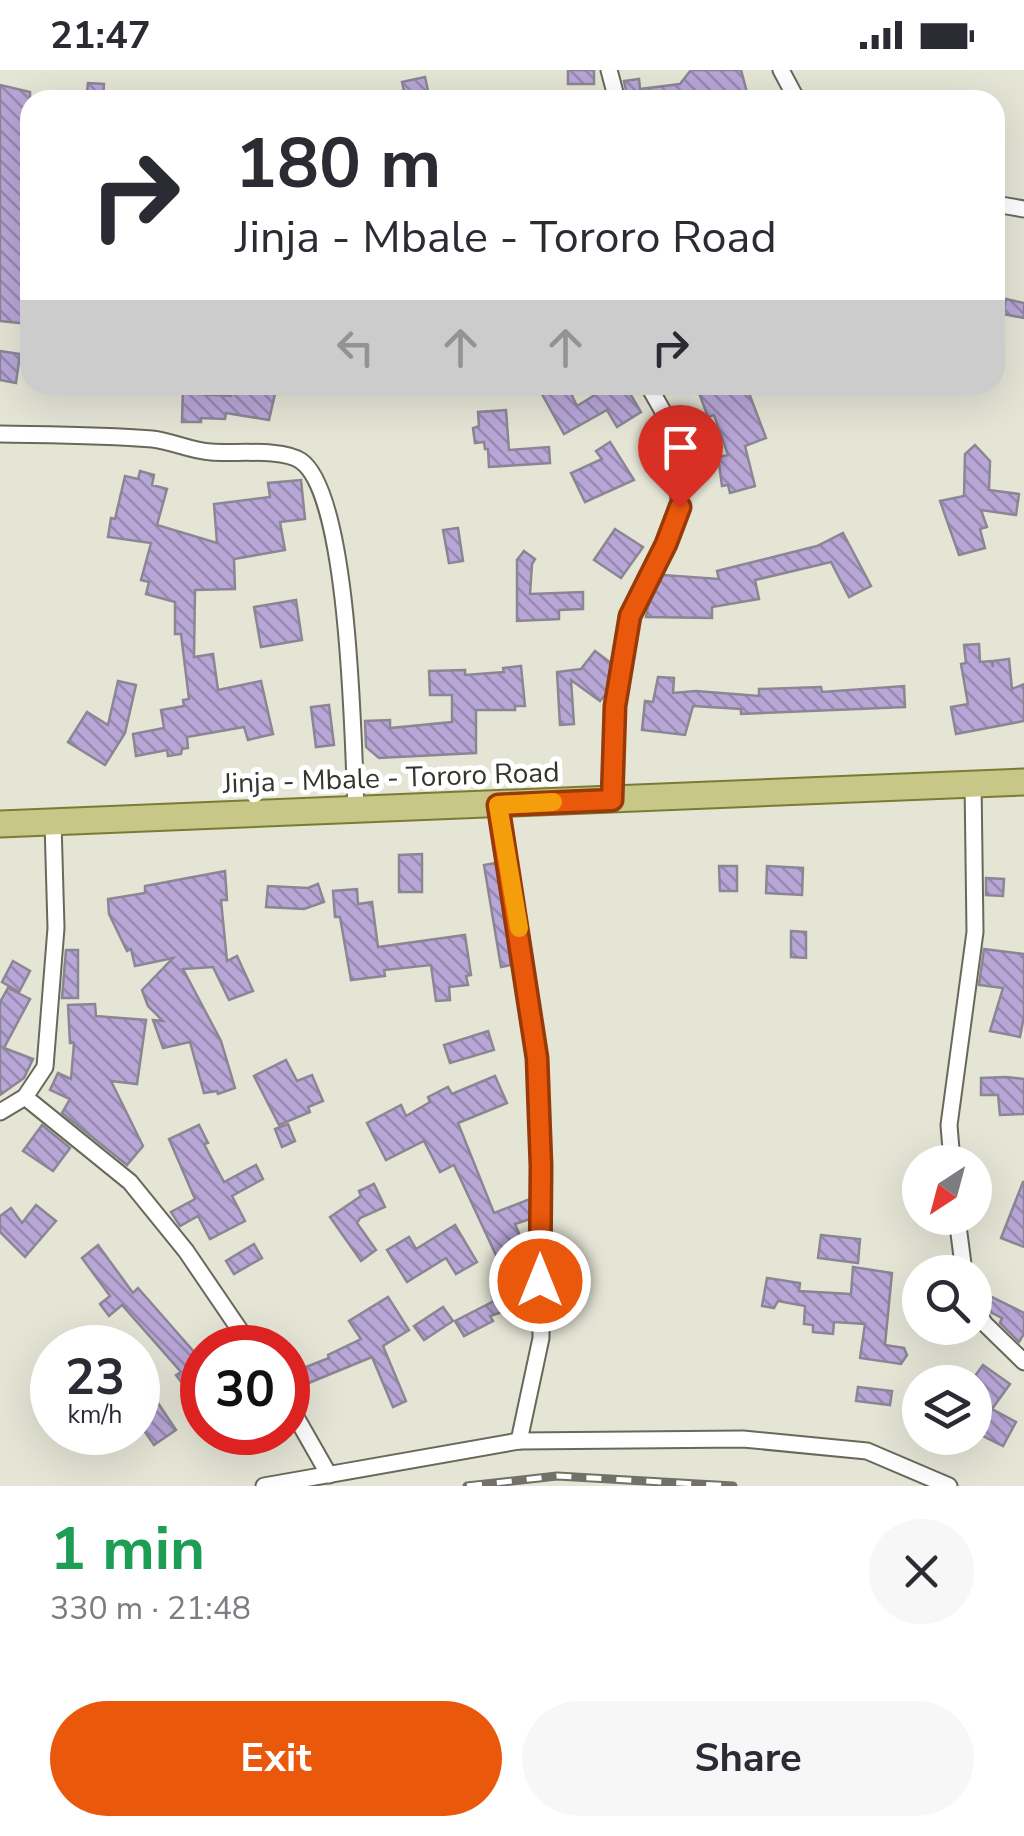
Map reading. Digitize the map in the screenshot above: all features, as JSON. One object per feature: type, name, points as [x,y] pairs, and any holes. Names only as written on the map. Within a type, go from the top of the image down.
[{"type":"main road","name":"Jinja - Mbale - Tororo Road","points":[[0,824],[612,800],[973,781],[1024,782]]},
{"type":"street","points":[[612,800],[615,706],[630,616],[680,507],[669,422],[654,395]]},
{"type":"street","points":[[0,434],[158,440],[206,452],[287,455],[302,461],[316,478],[331,519],[350,679],[356,808]]},
{"type":"street","points":[[951,1145],[949,1125],[975,932],[973,781]]},
{"type":"street","points":[[498,805],[537,1058],[540,1148],[541,1338],[519,1441]]},
{"type":"street","points":[[0,1112],[25,1096],[45,1068],[56,928],[54,822]]},
{"type":"street","points":[[25,1096],[130,1182],[186,1251],[236,1325]]},
{"type":"street","points":[[992,1331],[1024,1362]]},
{"type":"street","points":[[264,1486],[519,1441],[743,1440],[867,1451],[948,1486]]},
{"type":"street","points":[[310,1441],[329,1475]]},
{"type":"building","points":[[568,70],[594,70],[594,84],[568,84]]},
{"type":"building","points":[[691,70],[741,70],[746,90],[626,90],[624,81],[639,79],[640,89],[680,84]]},
{"type":"building","points":[[425,77],[428,90],[404,90],[402,82]]},
{"type":"building","points":[[88,83],[104,84],[104,90],[87,90]]},
{"type":"building","points":[[0,85],[21,90],[20,323],[0,321]]},
{"type":"building","points":[[1006,299],[1024,303],[1024,318],[1005,314]]},
{"type":"building","points":[[0,351],[20,354],[16,383],[0,380]]},
{"type":"building","points":[[183,395],[275,395],[269,420],[226,413],[225,419],[182,422]]},
{"type":"building","points":[[543,395],[572,395],[577,406],[595,395],[631,395],[641,412],[617,427],[607,410],[564,434]]},
{"type":"building","points":[[700,395],[750,395],[766,438],[745,446],[755,486],[730,493],[728,485],[722,486],[718,457],[728,455],[714,415],[708,417]]},
{"type":"building","points":[[506,410],[509,450],[549,447],[550,463],[489,467],[488,449],[484,442],[475,443],[473,428],[479,426],[478,412]]},
{"type":"building","points":[[610,442],[634,480],[585,502],[571,473],[602,459],[596,451]]},
{"type":"building","points":[[975,445],[990,461],[989,490],[1019,494],[1016,515],[981,510],[987,527],[980,529],[985,548],[959,555],[940,501],[964,496],[965,454]]},
{"type":"building","points":[[140,471],[154,475],[152,485],[167,489],[157,525],[217,543],[214,504],[270,497],[268,483],[301,480],[305,519],[280,522],[285,550],[234,559],[235,589],[195,590],[194,657],[213,654],[218,690],[261,681],[273,734],[248,740],[244,727],[187,737],[188,748],[182,749],[181,754],[168,756],[167,750],[136,756],[133,734],[164,728],[161,710],[184,706],[183,700],[189,699],[181,634],[175,634],[175,602],[146,594],[149,582],[141,580],[151,543],[108,537],[125,476],[138,479]]},
{"type":"building","points":[[458,528],[463,561],[449,563],[443,530]]},
{"type":"building","points":[[615,529],[643,547],[621,578],[594,560]]},
{"type":"building","points":[[843,533],[871,586],[849,597],[831,562],[755,580],[759,599],[712,607],[712,618],[646,617],[663,575],[719,579],[717,571],[817,546]]},
{"type":"building","points":[[524,551],[535,559],[530,594],[583,592],[583,609],[559,610],[559,619],[517,621],[517,560]]},
{"type":"building","points":[[296,600],[302,640],[261,647],[254,607]]},
{"type":"building","points":[[979,644],[980,662],[991,661],[993,667],[993,661],[1009,659],[1012,689],[1024,684],[1024,721],[956,734],[951,707],[968,704],[961,664],[966,663],[964,645]]},
{"type":"building","points":[[595,651],[611,663],[606,694],[600,701],[571,680],[574,724],[560,725],[557,672],[581,669]]},
{"type":"building","points":[[521,666],[525,706],[515,706],[515,710],[476,710],[476,753],[379,758],[366,747],[365,721],[390,720],[390,728],[452,722],[452,695],[430,695],[429,671],[465,670],[465,675],[504,672],[503,668]]},
{"type":"building","points":[[658,677],[674,678],[673,693],[759,696],[759,689],[821,687],[822,692],[904,686],[905,707],[741,714],[741,709],[693,706],[685,735],[642,730],[645,701],[653,702]]},
{"type":"building","points":[[118,681],[136,685],[125,733],[105,765],[68,742],[87,712],[108,725]]},
{"type":"building","points":[[329,705],[334,745],[316,747],[311,707]]},
{"type":"building","points":[[422,854],[422,892],[399,892],[399,855]]},
{"type":"building","points":[[496,863],[511,965],[501,967],[484,865]]},
{"type":"building","points":[[719,866],[737,866],[737,891],[720,891]]},
{"type":"building","points":[[767,866],[803,868],[802,895],[766,893]]},
{"type":"building","points":[[225,871],[227,900],[221,900],[227,961],[237,956],[253,991],[229,1000],[213,967],[183,969],[221,1041],[235,1088],[218,1094],[204,1093],[190,1042],[163,1048],[153,1020],[163,1021],[148,1006],[142,990],[173,958],[135,966],[131,949],[127,951],[109,914],[108,899],[145,893],[145,886]]},
{"type":"building","points":[[986,878],[1004,879],[1003,896],[986,895]]},
{"type":"building","points":[[318,884],[324,902],[304,909],[266,907],[268,886],[308,888]]},
{"type":"building","points":[[357,889],[358,904],[372,902],[378,947],[465,935],[471,975],[466,976],[468,985],[449,987],[450,1000],[436,1001],[431,965],[384,970],[385,976],[351,980],[340,917],[335,917],[333,891]]},
{"type":"building","points":[[791,931],[806,932],[806,958],[791,957]]},
{"type":"building","points":[[984,949],[1024,954],[1020,1037],[990,1031],[1003,988],[979,985]]},
{"type":"building","points":[[66,950],[78,950],[78,998],[62,998]]},
{"type":"building","points":[[13,961],[30,971],[19,992],[2,982]]},
{"type":"building","points":[[8,988],[30,999],[4,1048],[33,1059],[24,1078],[0,1095],[0,1002]]},
{"type":"building","points":[[95,1004],[96,1016],[146,1020],[137,1084],[111,1081],[143,1146],[127,1165],[62,1113],[70,1099],[50,1090],[58,1073],[71,1079],[74,1043],[70,1043],[68,1005]]},
{"type":"building","points":[[488,1031],[494,1050],[450,1063],[444,1045]]},
{"type":"building","points":[[286,1060],[297,1081],[312,1075],[323,1101],[308,1107],[310,1112],[279,1125],[254,1076]]},
{"type":"building","points":[[495,1076],[507,1103],[458,1123],[494,1213],[530,1199],[530,1219],[515,1224],[528,1255],[501,1266],[454,1165],[440,1172],[424,1141],[386,1160],[367,1123],[401,1105],[406,1116],[430,1102],[428,1097],[448,1087],[452,1094]]},
{"type":"building","points":[[981,1078],[1024,1079],[1024,1114],[1000,1115],[998,1095],[981,1095]]},
{"type":"building","points":[[288,1124],[295,1141],[282,1147],[275,1129]]},
{"type":"building","points":[[42,1125],[70,1148],[53,1171],[23,1151]]},
{"type":"building","points":[[199,1125],[208,1143],[204,1144],[224,1182],[256,1165],[263,1179],[232,1196],[245,1221],[210,1239],[198,1216],[180,1226],[171,1212],[195,1199],[169,1139]]},
{"type":"building","points":[[1024,1182],[1024,1247],[1001,1238]]},
{"type":"building","points":[[374,1184],[385,1207],[357,1223],[376,1250],[361,1261],[330,1217],[361,1196],[359,1191]]},
{"type":"building","points":[[36,1205],[56,1221],[25,1257],[0,1232],[0,1216],[11,1208],[22,1223]]},
{"type":"building","points":[[455,1225],[477,1262],[456,1274],[446,1258],[407,1282],[387,1250],[409,1237],[416,1249]]},
{"type":"building","points":[[821,1235],[860,1239],[858,1263],[818,1258]]},
{"type":"building","points":[[254,1244],[262,1258],[234,1274],[226,1261]]},
{"type":"building","points":[[98,1245],[133,1293],[138,1288],[180,1336],[180,1371],[160,1348],[160,1325],[140,1325],[122,1305],[109,1316],[100,1304],[110,1296],[82,1258]]},
{"type":"building","points":[[853,1267],[892,1273],[885,1345],[904,1348],[907,1355],[901,1364],[860,1358],[865,1324],[834,1322],[833,1334],[813,1332],[813,1325],[804,1324],[805,1306],[778,1301],[774,1308],[762,1306],[767,1278],[800,1283],[799,1291],[851,1294]]},
{"type":"building","points":[[528,1286],[530,1309],[522,1312],[520,1306],[490,1316],[493,1321],[464,1336],[455,1321],[494,1301],[492,1296],[510,1287],[512,1292]]},
{"type":"building","points":[[388,1297],[409,1330],[383,1346],[406,1401],[393,1407],[372,1357],[310,1382],[310,1365],[361,1339],[349,1321]]},
{"type":"building","points":[[992,1297],[1024,1313],[1024,1334],[1019,1342],[1000,1323],[1002,1318],[992,1313]]},
{"type":"building","points":[[443,1307],[453,1321],[424,1340],[414,1326]]},
{"type":"building","points":[[992,1371],[1010,1384],[992,1409]]},
{"type":"building","points":[[858,1387],[892,1391],[890,1405],[856,1401]]},
{"type":"building","points":[[160,1406],[176,1430],[160,1441]]},
{"type":"building","points":[[992,1409],[1016,1422],[1003,1446],[992,1440]]},
{"type":"railway","points":[[467,1486],[557,1476],[733,1486]]},
{"type":"slow traffic","points":[[519,928],[498,805],[553,802]]},
{"type":"route","points":[[540,1281],[537,1058],[498,805],[612,800],[615,706],[630,616],[680,507]]}]
